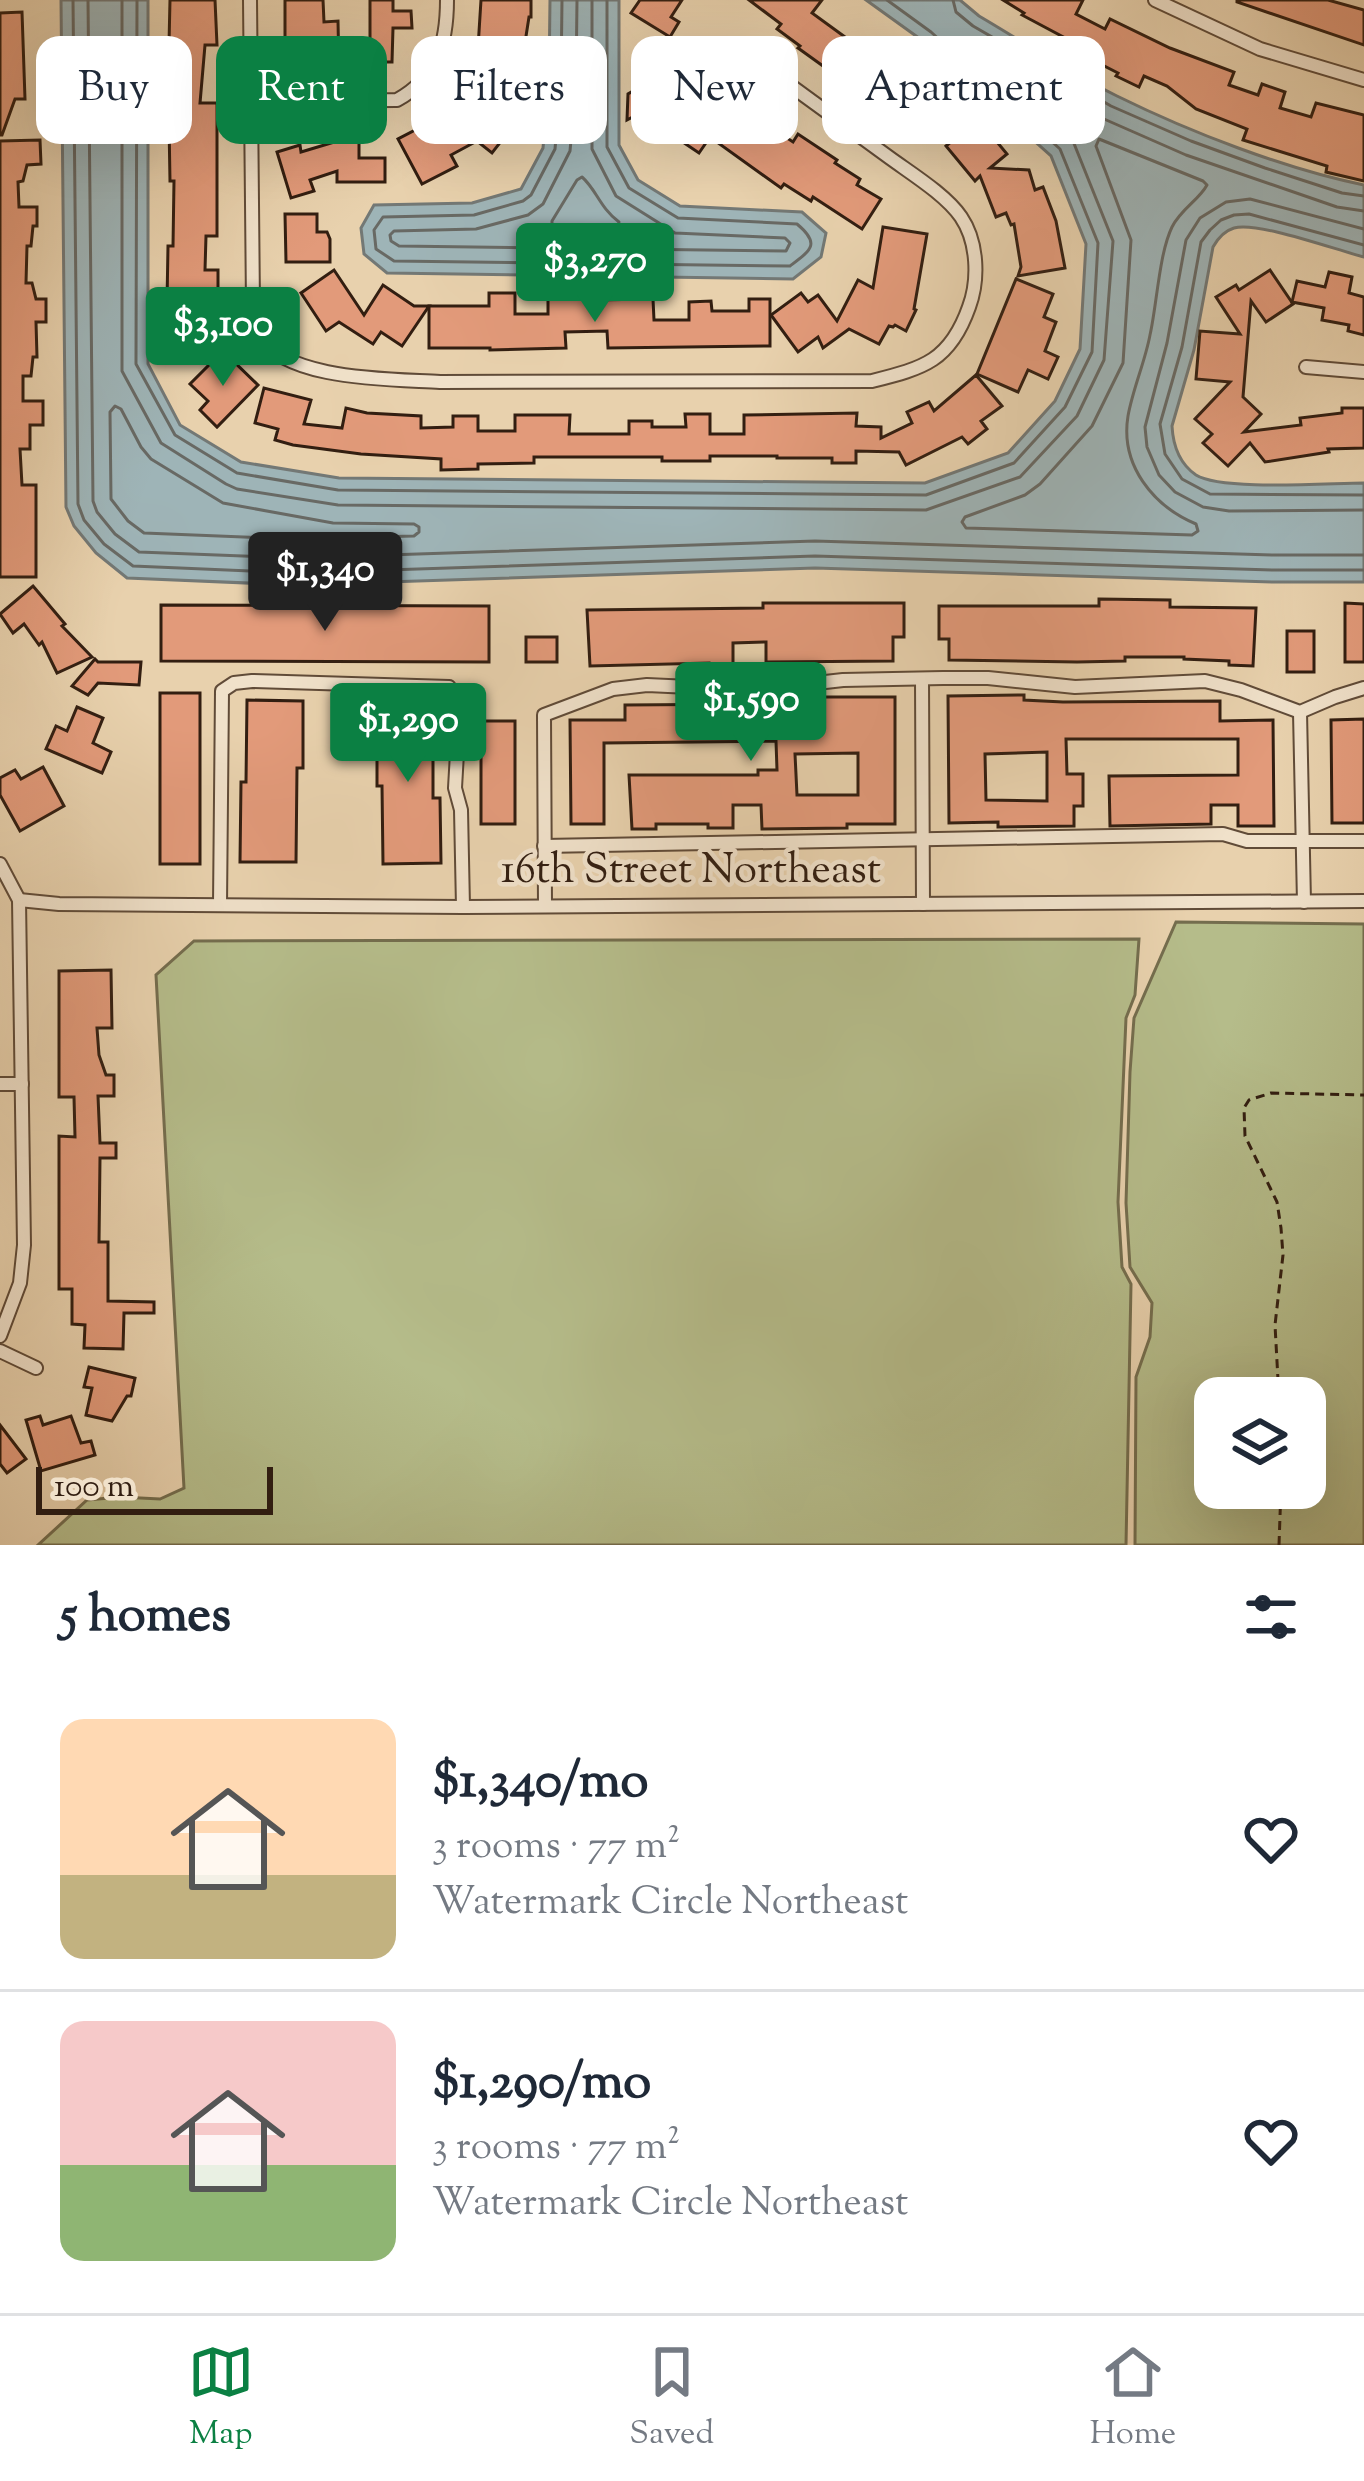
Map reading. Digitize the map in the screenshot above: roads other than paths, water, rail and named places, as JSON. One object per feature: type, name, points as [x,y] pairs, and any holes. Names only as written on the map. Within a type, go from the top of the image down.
[{"type":"street","points":[[250,0],[250,36]]},
{"type":"street","points":[[387,100],[416,90],[432,70],[447,23],[447,0]]},
{"type":"street","points":[[1155,0],[1180,6],[1260,50],[1364,80]]},
{"type":"street","points":[[251,144],[253,305],[259,334],[281,357],[304,367],[376,379],[440,382],[872,381],[912,370],[942,355],[959,332],[971,302],[976,273],[972,244],[961,217],[930,187],[798,92]]},
{"type":"street","points":[[1306,367],[1364,372]]},
{"type":"street","points":[[545,906],[544,715],[613,689],[647,685],[754,689],[843,680],[988,678],[1075,687],[1205,681],[1300,712],[1364,688]]},
{"type":"street","points":[[922,679],[923,904]]},
{"type":"street","points":[[220,905],[222,692],[234,683],[252,681],[449,687],[459,718],[455,788],[461,810],[463,907]]},
{"type":"street","points":[[1300,712],[1304,902]]},
{"type":"street","points":[[544,846],[1223,834],[1247,841],[1364,841]]},
{"type":"street","points":[[0,864],[19,900],[24,1245],[20,1282],[0,1336]]},
{"type":"street","name":"16th Street Northeast","points":[[19,900],[463,907],[1364,901]]},
{"type":"street","points":[[0,1084],[22,1084]]},
{"type":"street","points":[[0,1352],[35,1368]]},
{"type":"water","points":[[61,0],[148,0],[148,36],[61,36]]},
{"type":"water","points":[[550,0],[619,0],[619,145],[638,180],[680,206],[802,212],[826,233],[821,257],[793,279],[387,273],[364,254],[361,228],[374,205],[472,203],[521,189],[543,144],[607,144],[607,36],[550,36]]},
{"type":"water","points":[[866,0],[960,0],[1012,36],[916,36]]},
{"type":"water","points":[[1105,90],[1206,136],[1364,185],[1364,257],[1245,227],[1219,238],[1213,247],[1194,350],[1172,426],[1182,460],[1190,471],[1209,480],[1251,485],[1364,483],[1364,582],[815,568],[295,585],[127,578],[96,553],[74,526],[66,507],[62,144],[148,144],[148,364],[180,425],[241,462],[339,478],[925,483],[1008,453],[1055,401],[1080,349],[1086,244],[1051,156],[1038,144],[1105,144]]}]
